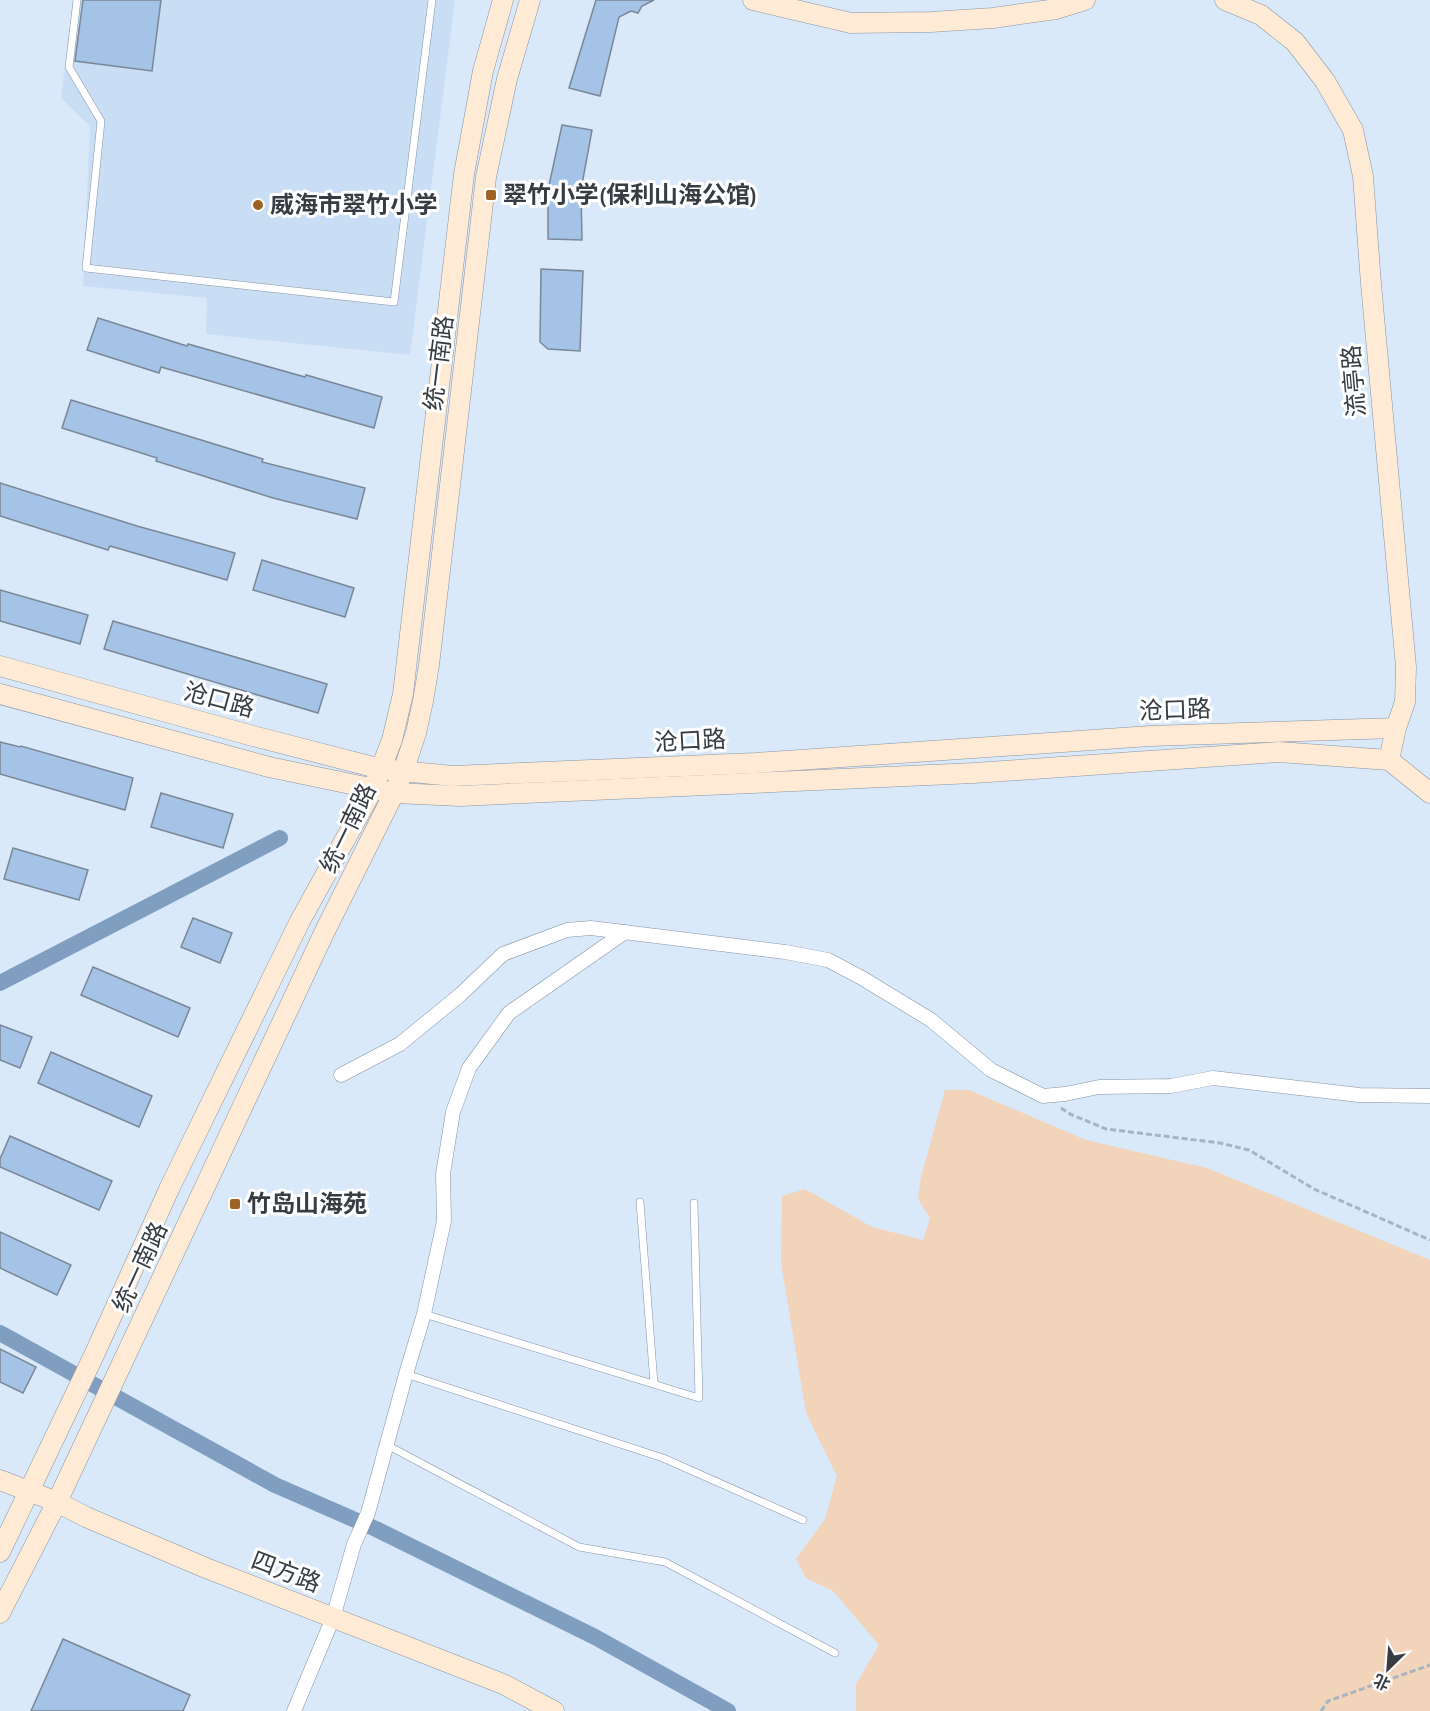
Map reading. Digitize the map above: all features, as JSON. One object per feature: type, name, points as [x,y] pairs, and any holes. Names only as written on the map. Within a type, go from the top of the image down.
[{"type":"street","name":"统一南路","points":[[0,1552],[77,1392],[171,1187],[300,921],[374,789],[392,740],[403,694],[464,174],[483,72],[503,0]]},
{"type":"street","name":"统一南路","points":[[0,1613],[57,1502],[324,933],[394,793],[416,733],[427,674],[486,177],[507,79],[530,0]]},
{"type":"street","points":[[753,0],[851,23],[931,22],[993,18],[1056,9],[1085,0]]},
{"type":"street","name":"流亭路","points":[[1225,0],[1260,15],[1296,42],[1325,81],[1353,130],[1363,176],[1406,667],[1405,702],[1389,760]]},
{"type":"street","name":"沧口路","points":[[0,666],[274,742],[381,769],[453,776],[755,763],[1150,736],[1396,728]]},
{"type":"street","name":"沧口路","points":[[0,694],[269,767],[394,793],[460,796],[962,773],[1279,752],[1389,760]]},
{"type":"street","points":[[1389,760],[1430,793]]},
{"type":"street","points":[[341,1075],[400,1044],[460,995],[503,954],[567,930],[591,928],[786,952],[828,960],[931,1020],[991,1070],[1042,1096],[1099,1087],[1171,1086],[1213,1078],[1359,1095],[1430,1096]]},
{"type":"street","points":[[294,1711],[333,1618],[354,1544],[368,1513],[424,1314],[444,1221],[443,1174],[453,1113],[469,1068],[509,1013],[625,932]]},
{"type":"street","name":"四方路","points":[[0,1481],[57,1502],[86,1517],[206,1568],[503,1684],[554,1711]]},
{"type":"lane","points":[[77,0],[69,67],[101,121],[86,268],[394,302],[432,0]]},
{"type":"lane","points":[[640,1202],[654,1384]]},
{"type":"lane","points":[[424,1314],[699,1398],[694,1203]]},
{"type":"lane","points":[[406,1374],[663,1458],[803,1520]]},
{"type":"lane","points":[[387,1445],[579,1547],[665,1562],[835,1653]]},
{"type":"path","points":[[1042,1096],[1070,1114],[1106,1129],[1220,1143],[1249,1150],[1314,1189],[1430,1240]]},
{"type":"path","points":[[1321,1711],[1328,1701],[1430,1665]]},
{"type":"shaded area","name":"威海市翠竹小学","points":[[73,0],[455,0],[410,355],[206,334],[207,298],[83,286],[90,126],[61,98]]},
{"type":"shaded area","points":[[945,1090],[969,1090],[1086,1140],[1207,1168],[1430,1260],[1430,1711],[856,1711],[856,1684],[879,1645],[833,1591],[806,1578],[796,1559],[825,1519],[837,1476],[806,1413],[781,1263],[782,1196],[805,1189],[872,1227],[923,1240],[930,1218],[918,1199],[921,1177]]},
{"type":"building","points":[[83,0],[161,0],[152,71],[75,61]]},
{"type":"building","points":[[596,0],[654,0],[642,6],[638,13],[631,11],[619,17],[600,96],[569,88]]},
{"type":"building","points":[[562,125],[592,130],[581,190],[582,240],[548,239],[548,190]]},
{"type":"building","points":[[541,269],[583,271],[580,351],[548,349],[540,342]]},
{"type":"building","points":[[98,318],[187,346],[188,344],[382,397],[374,428],[161,367],[159,373],[87,350]]},
{"type":"building","points":[[71,400],[263,459],[262,462],[365,488],[357,519],[273,498],[62,428]]},
{"type":"building","points":[[0,483],[137,526],[235,553],[227,580],[110,546],[108,550],[0,516]]},
{"type":"building","points":[[262,560],[354,588],[345,617],[253,590]]},
{"type":"building","points":[[0,590],[88,615],[80,644],[0,621]]},
{"type":"building","points":[[113,621],[327,684],[318,713],[104,649]]},
{"type":"building","points":[[0,742],[133,778],[125,810],[0,774]]},
{"type":"building","points":[[161,793],[233,814],[223,848],[151,827]]},
{"type":"building","points":[[13,848],[88,870],[79,900],[4,879]]},
{"type":"building","points":[[193,918],[232,933],[220,963],[181,947]]},
{"type":"building","points":[[93,967],[190,1008],[178,1037],[81,995]]},
{"type":"building","points":[[0,1025],[32,1037],[20,1068],[0,1060]]},
{"type":"building","points":[[51,1052],[152,1096],[139,1127],[38,1083]]},
{"type":"building","points":[[10,1136],[112,1181],[99,1210],[0,1167],[0,1159]]},
{"type":"building","points":[[0,1232],[71,1265],[57,1295],[0,1268]]},
{"type":"building","points":[[0,1349],[36,1367],[23,1393],[0,1382]]},
{"type":"building","points":[[63,1639],[190,1695],[183,1711],[31,1711]]},
{"type":"waterway","points":[[0,983],[280,838]]},
{"type":"waterway","points":[[0,1333],[275,1485],[376,1529],[595,1637],[728,1711]]},
{"type":"place","name":"翠竹小学(保利山海公馆)","points":[[491,195]]},
{"type":"place","name":"威海市翠竹小学","points":[[258,205]]},
{"type":"place","name":"竹岛山海苑","points":[[235,1204]]}]
